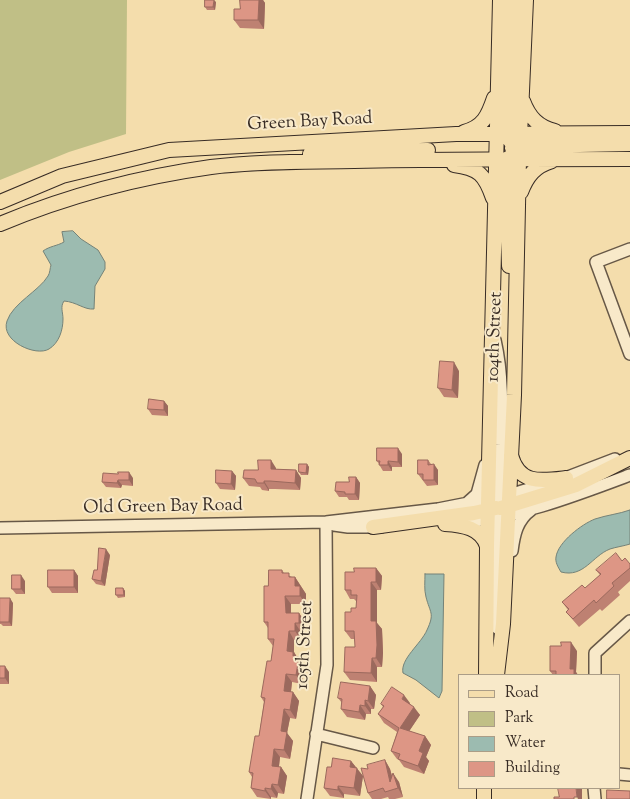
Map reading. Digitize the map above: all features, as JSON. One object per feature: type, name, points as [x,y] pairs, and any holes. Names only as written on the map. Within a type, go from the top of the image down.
[{"type":"main road","name":"104th Street","points":[[486,674],[487,546],[511,452],[516,316],[518,200],[497,87],[500,0]]},
{"type":"main road","points":[[512,0],[508,147],[508,247],[516,316]]},
{"type":"main road","name":"104th Street","points":[[497,674],[505,592],[498,508],[490,446],[495,204],[522,98],[526,0]]},
{"type":"main road","points":[[456,134],[473,130],[482,124],[488,114],[497,87]]},
{"type":"main road","points":[[522,98],[529,114],[537,124],[546,129],[565,133]]},
{"type":"main road","name":"Green Bay Road","points":[[0,224],[39,208],[105,189],[158,176],[211,167],[260,163],[424,160],[508,147],[565,133],[630,133]]},
{"type":"main road","name":"Green Bay Road","points":[[0,202],[62,176],[169,150],[456,134],[558,159],[630,158]]},
{"type":"main road","points":[[260,163],[308,154],[341,151],[630,144]]},
{"type":"main road","points":[[518,200],[525,182],[534,170],[543,164],[558,159]]},
{"type":"main road","points":[[424,160],[430,163],[464,166],[474,169],[486,181],[495,204]]},
{"type":"main road","points":[[511,452],[516,467],[522,474],[532,480],[541,481],[566,478]]},
{"type":"main road","points":[[373,527],[498,508],[576,485],[630,458]]},
{"type":"main road","points":[[445,524],[463,526],[476,531],[484,538],[487,546]]},
{"type":"street","points":[[630,249],[596,262],[630,354]]},
{"type":"street","points":[[493,331],[500,364],[502,389],[497,538],[499,660]]},
{"type":"street","points":[[463,505],[473,499],[479,491],[490,446]]},
{"type":"street","name":"Old Green Bay Road","points":[[326,522],[340,527],[445,524],[498,508],[566,478],[630,454]]},
{"type":"street","name":"Old Green Bay Road","points":[[0,528],[326,522],[463,505],[498,508],[534,508],[630,475]]},
{"type":"street","points":[[505,592],[516,531],[523,517],[534,508]]},
{"type":"street","name":"105th Street","points":[[307,799],[327,665],[326,522]]},
{"type":"street","points":[[595,674],[596,653],[630,621]]},
{"type":"street","points":[[316,734],[373,748]]},
{"type":"green space","points":[[0,0],[127,0],[126,134],[69,152],[0,180]]},
{"type":"water","points":[[73,231],[81,239],[98,250],[105,262],[105,269],[95,286],[94,309],[64,301],[62,307],[62,327],[60,336],[55,343],[49,349],[43,351],[28,349],[14,341],[9,335],[6,328],[7,321],[15,308],[39,287],[49,275],[51,265],[43,251],[64,242],[62,232]]},
{"type":"water","points":[[630,510],[630,544],[604,552],[576,572],[561,572],[556,563],[556,557],[561,545],[571,534],[595,519]]},
{"type":"water","points":[[425,574],[444,574],[442,691],[439,698],[416,680],[403,673],[405,662],[424,635],[431,620],[425,591]]},
{"type":"building","points":[[205,0],[214,0],[213,7],[205,7]]},
{"type":"building","points":[[240,0],[259,0],[258,20],[234,20],[234,9],[240,9]]},
{"type":"building","points":[[440,361],[454,362],[452,390],[438,388]]},
{"type":"building","points":[[149,399],[164,401],[164,410],[148,409]]},
{"type":"building","points":[[377,448],[398,448],[398,462],[388,461],[388,465],[379,465],[380,461],[377,461]]},
{"type":"building","points":[[258,460],[271,460],[271,469],[296,470],[295,483],[264,481],[264,483],[257,483],[255,479],[243,478],[244,470],[258,470]]},
{"type":"building","points":[[418,460],[428,460],[428,465],[434,464],[434,480],[423,480],[423,474],[418,474]]},
{"type":"building","points":[[299,464],[307,464],[306,473],[299,472]]},
{"type":"building","points":[[216,470],[232,471],[231,484],[216,483]]},
{"type":"building","points":[[118,472],[129,472],[129,480],[118,480],[117,483],[102,482],[103,473],[118,474]]},
{"type":"building","points":[[349,477],[356,477],[355,494],[335,491],[336,482],[349,482]]},
{"type":"building","points":[[99,548],[106,549],[101,581],[92,579],[94,570],[97,570]]},
{"type":"building","points":[[616,553],[622,561],[625,558],[630,564],[630,568],[612,583],[614,586],[596,603],[594,600],[573,619],[566,612],[569,609],[562,602],[582,585],[585,588],[601,574],[596,570]]},
{"type":"building","points":[[354,568],[376,568],[376,582],[371,582],[371,621],[376,621],[377,645],[376,658],[372,658],[371,673],[344,672],[345,647],[355,647],[354,631],[345,631],[345,612],[351,612],[351,608],[356,608],[357,595],[351,595],[351,590],[345,590],[345,572],[354,572]]},
{"type":"building","points":[[48,570],[74,570],[74,587],[48,587]]},
{"type":"building","points":[[269,570],[282,570],[282,573],[289,573],[289,577],[295,577],[295,586],[300,586],[300,596],[285,596],[286,613],[299,613],[299,623],[295,623],[295,631],[289,631],[287,651],[293,652],[293,656],[299,657],[296,675],[286,674],[284,691],[293,692],[290,710],[284,709],[281,731],[287,732],[284,750],[274,749],[272,766],[281,767],[278,785],[272,784],[271,789],[265,788],[265,791],[251,788],[253,773],[249,772],[255,736],[259,736],[265,698],[261,697],[267,661],[271,661],[274,639],[268,639],[268,622],[264,622],[264,586],[268,586]]},
{"type":"building","points":[[12,575],[21,575],[21,589],[12,589]]},
{"type":"building","points":[[116,588],[123,588],[124,595],[116,595]]},
{"type":"building","points":[[0,598],[10,598],[9,622],[0,622]]},
{"type":"building","points":[[561,642],[571,642],[570,669],[574,669],[574,674],[556,674],[556,671],[550,671],[550,646],[561,646]]},
{"type":"building","points":[[0,666],[5,666],[5,678],[0,678]]},
{"type":"building","points":[[341,682],[370,686],[368,701],[365,700],[365,706],[360,705],[359,712],[341,709],[342,699],[338,698]]},
{"type":"building","points":[[392,687],[404,695],[402,699],[414,707],[400,728],[425,736],[419,751],[423,753],[418,766],[398,759],[400,754],[391,751],[399,728],[378,714],[384,706],[381,704]]},
{"type":"building","points":[[333,758],[351,761],[350,767],[357,768],[354,788],[338,786],[338,790],[324,788],[327,767],[331,767]]},
{"type":"building","points":[[385,760],[390,782],[393,773],[398,788],[385,792],[383,788],[368,793],[361,768],[368,769],[367,765]]},
{"type":"building","points":[[558,789],[576,789],[577,797],[574,797],[574,799],[554,799],[554,797],[559,797]]},
{"type":"building","points":[[607,790],[630,791],[630,799],[607,799]]}]
